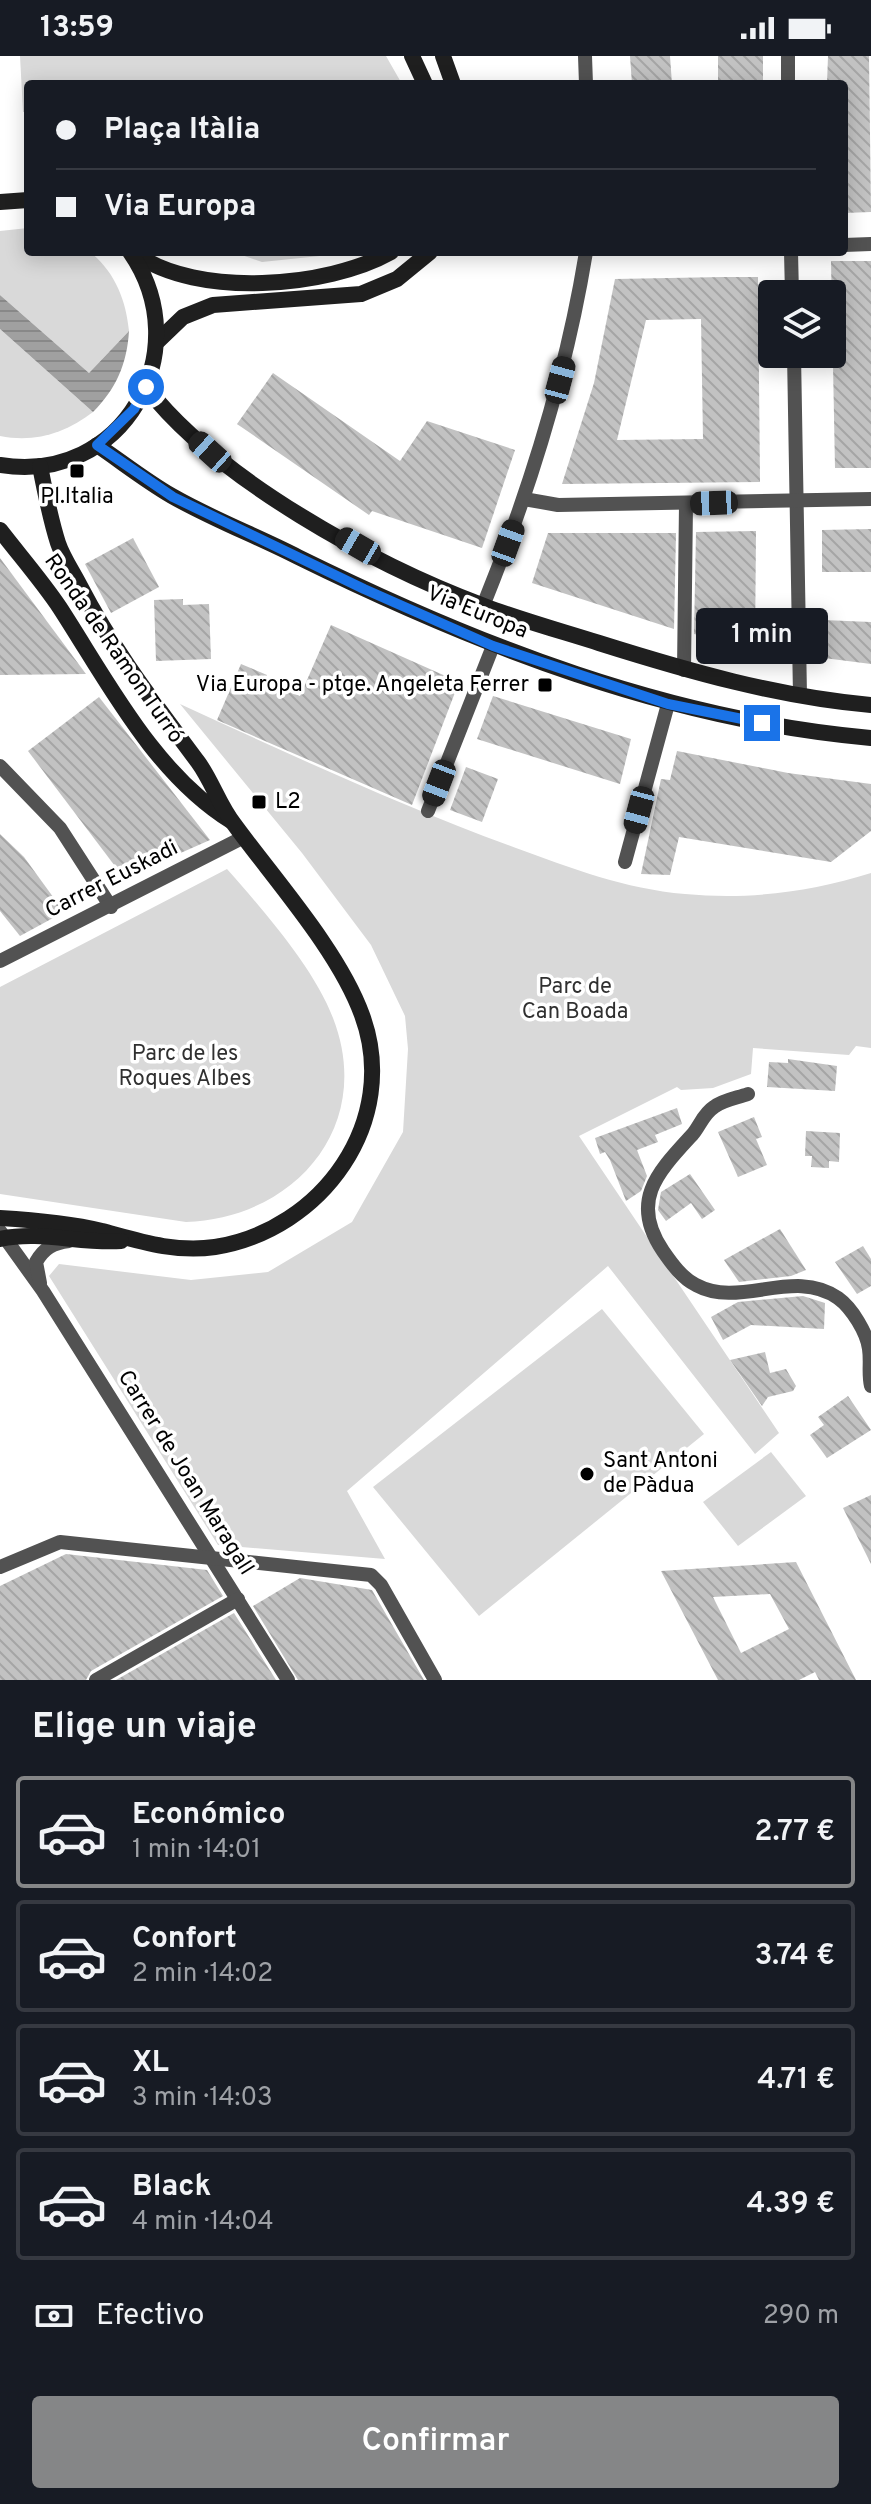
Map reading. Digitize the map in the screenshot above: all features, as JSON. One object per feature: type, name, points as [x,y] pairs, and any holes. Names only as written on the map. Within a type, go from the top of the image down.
[{"type":"street","points":[[412,56],[423,80]]},
{"type":"street","points":[[443,56],[452,80]]},
{"type":"street","points":[[585,56],[586,80]]},
{"type":"street","points":[[788,56],[788,80]]},
{"type":"street","points":[[0,202],[24,200]]},
{"type":"street","points":[[848,245],[871,244]]},
{"type":"street","points":[[0,465],[40,466],[70,459],[97,445],[134,409],[146,387],[158,341],[151,291],[134,256]]},
{"type":"street","points":[[138,256],[176,274],[216,282],[330,274],[356,269],[383,256]]},
{"type":"street","points":[[158,341],[183,317],[213,305],[361,294],[397,279],[425,256]]},
{"type":"street","points":[[483,606],[547,430],[573,330],[585,256]]},
{"type":"street","points":[[791,256],[792,280]]},
{"type":"street","points":[[794,368],[800,695]]},
{"type":"street","name":"Via Europa","points":[[146,387],[166,413],[210,452],[288,506],[382,560],[483,606],[684,670],[800,695],[871,705]]},
{"type":"street","name":"Via Europa","points":[[97,445],[173,497],[364,589],[493,646],[668,704],[762,723],[871,738]]},
{"type":"street","name":"Ronda de Ramon Turró","points":[[40,466],[59,545],[89,603],[131,674],[199,764],[231,821],[313,932],[361,1013],[371,1060],[370,1098],[364,1122],[347,1162],[316,1200],[281,1225],[233,1243],[206,1248],[178,1248],[132,1241]]},
{"type":"street","points":[[524,499],[558,505],[871,499]]},
{"type":"street","points":[[684,670],[686,504]]},
{"type":"street","name":"Ronda de Ramon Turró","points":[[0,530],[58,605],[110,689],[163,757],[202,803],[231,821]]},
{"type":"street","points":[[428,811],[493,646]]},
{"type":"street","points":[[625,862],[668,704]]},
{"type":"street","points":[[0,766],[60,828],[111,907]]},
{"type":"street","name":"Carrer Euskadi","points":[[3,955],[111,907],[244,837]]},
{"type":"street","points":[[748,1094],[716,1105],[706,1113],[693,1134],[664,1163],[649,1199],[647,1218],[654,1237],[684,1278],[705,1290],[737,1293],[777,1285],[798,1286],[838,1298],[855,1318],[870,1347],[871,1386]]},
{"type":"street","points":[[0,1218],[70,1225],[132,1241]]},
{"type":"street","points":[[2,1236],[43,1234],[82,1240],[132,1241]]},
{"type":"street","name":"Carrer de Joan Maragall","points":[[2,1236],[43,1291],[288,1680]]},
{"type":"street","name":"Carrer de Joan Maragall","points":[[43,1291],[36,1262],[42,1252],[59,1242],[82,1240]]},
{"type":"street","points":[[0,1567],[60,1542],[185,1554],[214,1560],[356,1571],[371,1575],[381,1585],[435,1680]]},
{"type":"street","points":[[96,1680],[238,1599]]},
{"type":"green space","points":[[20,56],[386,56],[400,80],[24,80],[23,112]]},
{"type":"green space","points":[[24,228],[24,256],[94,256],[113,278],[125,308],[129,331],[89,373],[0,295],[0,231]]},
{"type":"green space","points":[[245,256],[320,256],[262,262]]},
{"type":"green space","points":[[0,329],[93,412],[72,426],[50,434],[26,438],[0,436]]},
{"type":"green space","name":"Parc de Can Boada","points":[[180,704],[431,815],[557,863],[620,883],[663,891],[732,896],[802,890],[871,873],[871,1048],[856,1046],[849,1055],[753,1048],[751,1074],[713,1088],[681,1090],[677,1087],[579,1136],[779,1433],[755,1454],[608,1266],[347,1491],[385,1559],[218,1545],[49,1276],[59,1264],[191,1280],[268,1272],[352,1222],[403,1132],[408,1049],[405,1016],[371,945],[302,853]]},
{"type":"green space","name":"Parc de les Roques Albes","points":[[227,869],[301,960],[333,1018],[343,1058],[343,1095],[334,1129],[316,1159],[291,1184],[261,1204],[225,1217],[186,1222],[0,1194],[0,987]]},
{"type":"green space","points":[[602,1309],[704,1434],[479,1616],[373,1487]]},
{"type":"green space","points":[[771,1452],[806,1496],[738,1546],[703,1502]]},
{"type":"shaded area","points":[[0,295],[89,373],[129,331],[119,375],[93,412],[0,329]]},
{"type":"building","points":[[630,56],[670,56],[672,80],[632,80]]},
{"type":"building","points":[[718,56],[763,56],[763,80],[718,80]]},
{"type":"building","points":[[828,56],[869,56],[871,212],[848,213],[848,80],[827,80]]},
{"type":"building","points":[[831,261],[871,261],[871,468],[835,468],[833,368],[846,368],[846,280],[831,280]]},
{"type":"building","points":[[758,277],[760,482],[562,484],[594,383],[615,279]],"holes":[[[701,319],[703,439],[617,440],[646,320]]]},
{"type":"building","points":[[273,373],[400,461],[427,421],[515,450],[482,548],[372,511],[369,515],[237,424]]},
{"type":"building","points":[[871,529],[871,572],[822,572],[822,530]]},
{"type":"building","points":[[756,531],[755,647],[694,634],[696,532]]},
{"type":"building","points":[[548,533],[676,533],[674,629],[532,583]]},
{"type":"building","points":[[133,538],[159,587],[111,613],[85,564]]},
{"type":"building","points":[[0,558],[86,674],[0,675]]},
{"type":"building","points":[[183,599],[183,605],[209,604],[211,659],[156,661],[154,600]]},
{"type":"building","points":[[823,620],[871,622],[871,664],[824,658]]},
{"type":"building","points":[[331,625],[459,682],[412,805],[217,720],[241,664],[267,675],[265,681],[300,696]]},
{"type":"building","points":[[493,696],[631,739],[620,784],[477,739]]},
{"type":"building","points":[[99,697],[210,840],[124,878],[28,751]]},
{"type":"building","points":[[677,751],[788,773],[871,784],[871,831],[831,862],[679,837],[670,875],[641,874],[661,779],[670,780]]},
{"type":"building","points":[[466,767],[498,779],[482,822],[450,810]]},
{"type":"building","points":[[0,834],[24,857],[64,912],[20,936],[0,911]]},
{"type":"building","points":[[788,1059],[837,1066],[835,1091],[767,1087],[769,1062],[788,1063]]},
{"type":"building","points":[[677,1108],[682,1124],[655,1135],[658,1142],[637,1150],[647,1176],[641,1191],[626,1201],[610,1160],[605,1152],[600,1154],[595,1138]]},
{"type":"building","points":[[754,1117],[762,1137],[756,1139],[767,1165],[738,1177],[718,1132]]},
{"type":"building","points":[[806,1131],[840,1133],[839,1162],[829,1161],[829,1168],[811,1167],[812,1156],[805,1156]]},
{"type":"building","points":[[690,1174],[715,1210],[702,1219],[691,1203],[666,1221],[658,1210],[661,1192]]},
{"type":"building","points":[[780,1229],[806,1270],[791,1276],[739,1282],[724,1260]]},
{"type":"building","points":[[863,1246],[871,1259],[871,1286],[857,1294],[835,1262]]},
{"type":"building","points":[[803,1296],[825,1303],[824,1329],[751,1325],[723,1340],[711,1317],[738,1302]]},
{"type":"building","points":[[765,1352],[770,1373],[786,1369],[796,1386],[793,1391],[768,1397],[762,1406],[730,1360]]},
{"type":"building","points":[[848,1396],[871,1430],[827,1458],[810,1435],[824,1425],[818,1417]]},
{"type":"building","points":[[871,1495],[871,1564],[843,1508]]},
{"type":"building","points":[[66,1554],[207,1570],[223,1596],[91,1671],[86,1680],[0,1680],[0,1586]]},
{"type":"building","points":[[796,1562],[856,1680],[819,1680],[815,1672],[799,1680],[718,1680],[661,1571]],"holes":[[[770,1594],[789,1629],[741,1653],[713,1597]]]},
{"type":"building","points":[[300,1578],[372,1590],[424,1680],[298,1680],[253,1606]]},
{"type":"building","points":[[234,1613],[276,1680],[116,1680]]},
{"type":"place","name":"Pl.Italia","points":[[77,471]]},
{"type":"place","name":"Via Europa - ptge. Angeleta Ferrer","points":[[545,685]]},
{"type":"place","name":"L2","points":[[259,802]]},
{"type":"place","name":"Sant Antoni de Pàdua","points":[[587,1474]]},
{"type":"route","points":[[146,387],[134,409],[117,429],[97,445],[173,497],[364,589],[493,646],[668,704],[762,723]]}]
